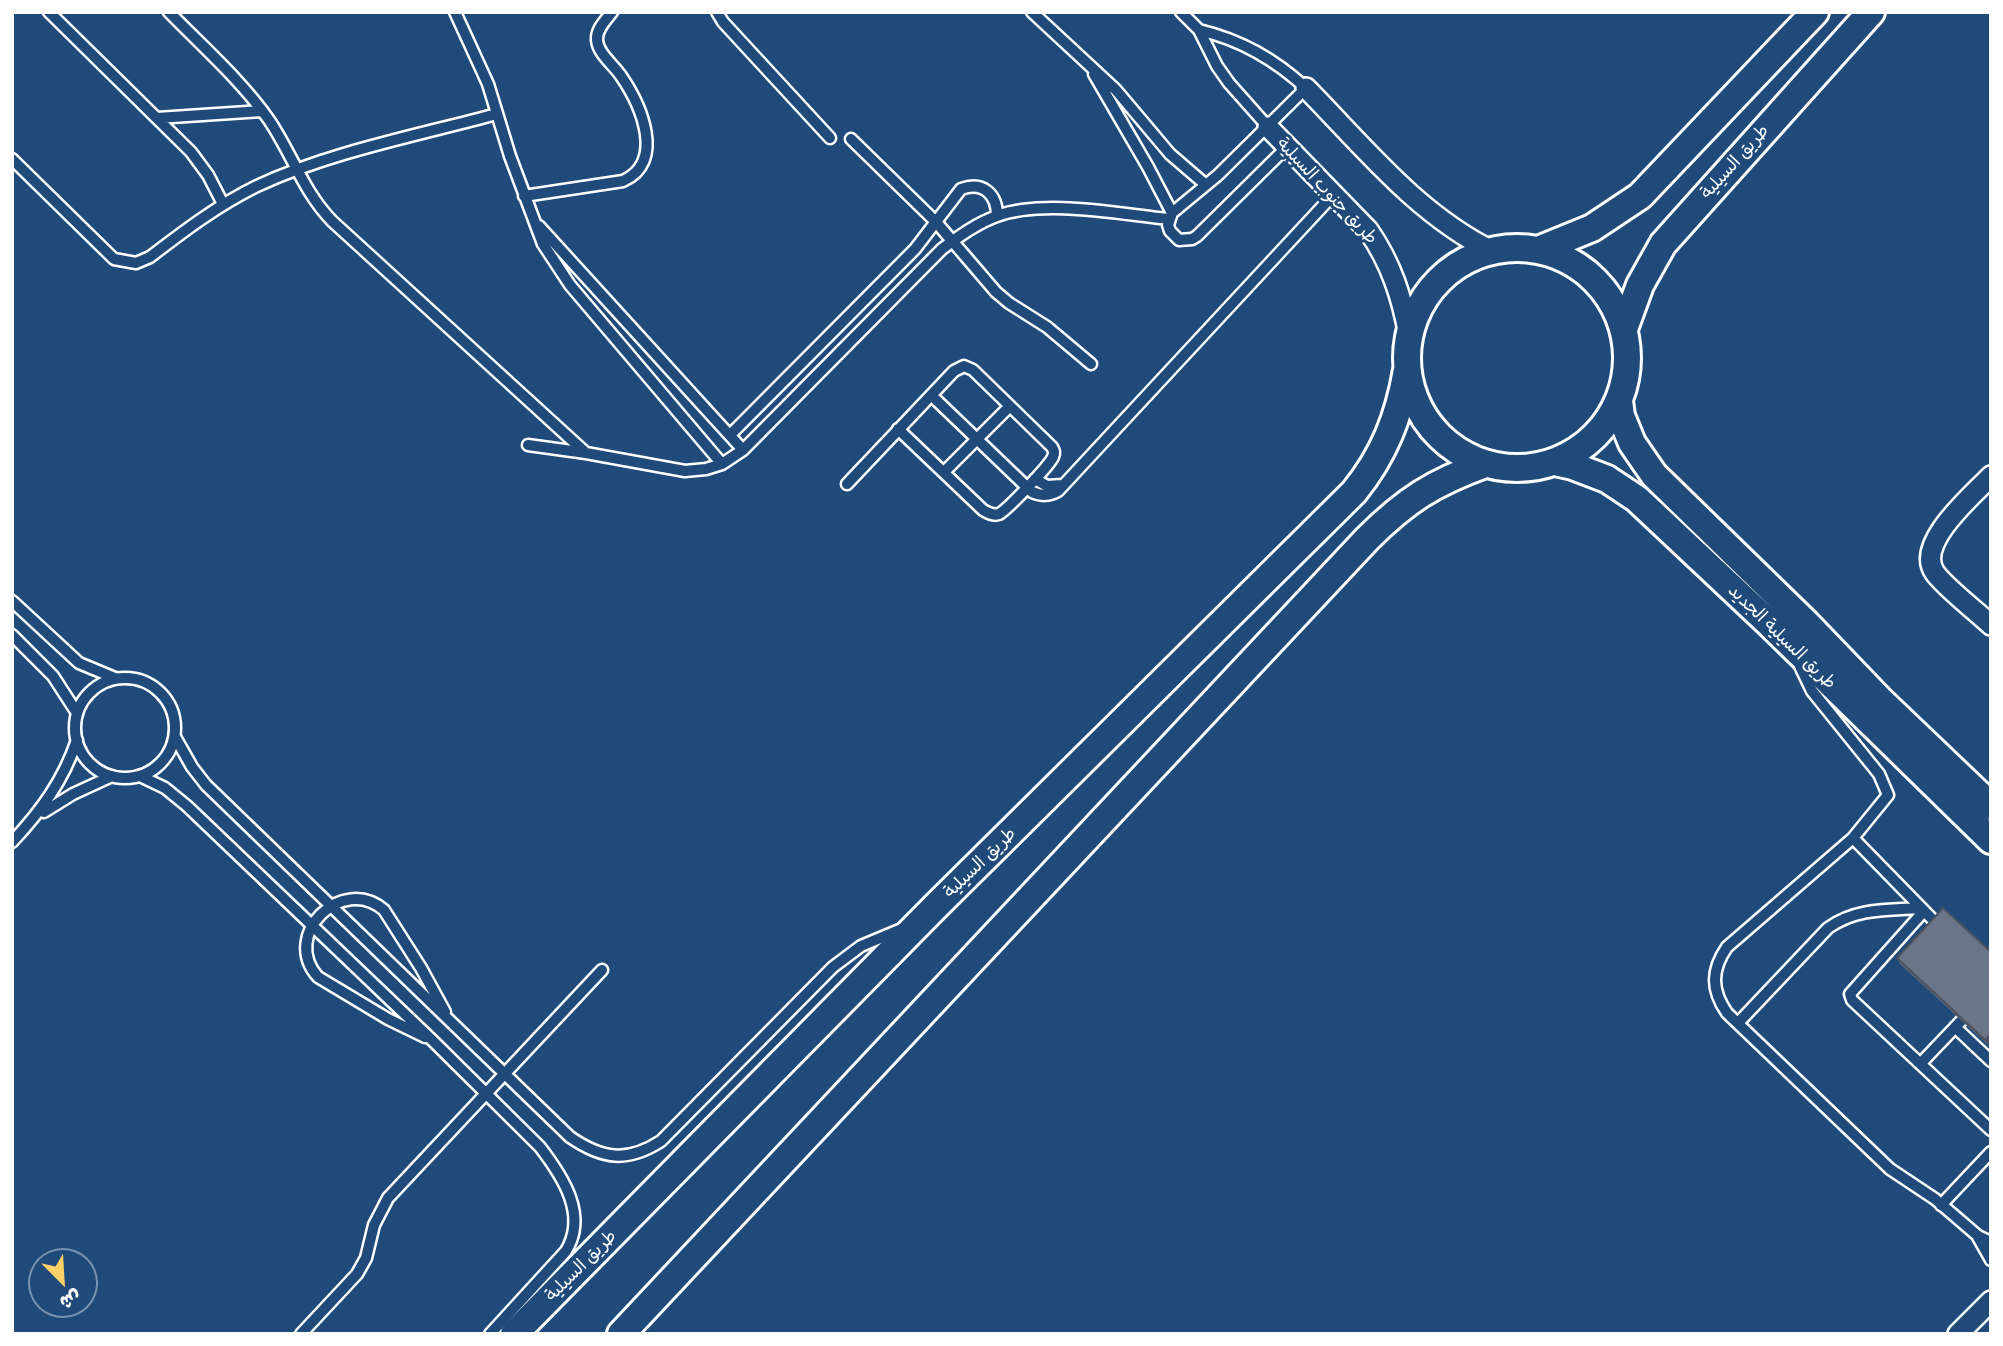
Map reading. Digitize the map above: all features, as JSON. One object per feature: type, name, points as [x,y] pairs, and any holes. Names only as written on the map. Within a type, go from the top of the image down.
[{"type":"main road","points":[[1538,250],[1592,229],[1640,196],[1815,12]]},
{"type":"main road","name":"طريق السيلية","points":[[1624,329],[1640,285],[1663,244],[1871,12]]},
{"type":"main road","points":[[1515,248],[1538,250],[1561,257],[1583,269],[1601,286],[1615,306],[1624,329],[1628,353],[1626,377],[1619,401],[1605,425],[1586,444],[1555,462],[1520,468],[1485,464],[1461,454],[1440,438],[1424,419],[1413,396],[1407,370],[1409,336],[1417,312],[1430,291],[1447,273],[1468,260],[1492,251],[1515,248]]},
{"type":"main road","name":"طريق السيلية","points":[[514,1334],[918,925],[1354,492],[1385,448],[1395,423],[1407,370]]},
{"type":"main road","name":"طريق السيلية الجديد","points":[[1619,401],[1621,415],[1632,443],[1654,475],[1807,624],[1881,701],[1991,806]]},
{"type":"main road","name":"طريق السيلية الجديد","points":[[1555,462],[1598,475],[1637,499],[1790,643],[1991,840]]},
{"type":"main road","points":[[621,1334],[1375,531],[1420,493],[1485,464]]},
{"type":"street","points":[[1306,88],[1428,211],[1458,233],[1492,251]]},
{"type":"street","name":"طريق جنوب السيلية","points":[[1268,127],[1368,230],[1381,249],[1399,291],[1409,336]]},
{"type":"street","points":[[1991,475],[1936,536],[1929,553],[1933,571],[1991,625]]},
{"type":"street","points":[[1958,1334],[1991,1301]]},
{"type":"lane","points":[[49,12],[200,163],[223,204]]},
{"type":"lane","points":[[169,12],[236,79],[262,111],[308,191],[332,221],[586,453]]},
{"type":"lane","points":[[455,12],[488,84],[524,196],[543,244],[570,285],[722,464]]},
{"type":"lane","points":[[524,196],[623,181],[638,173],[645,162],[646,141],[635,101],[620,74],[602,54],[597,43],[598,32],[612,12]]},
{"type":"lane","points":[[718,12],[723,22],[830,138]]},
{"type":"lane","points":[[1032,12],[1127,101],[1170,154],[1206,185]]},
{"type":"lane","points":[[1181,12],[1199,30],[1229,83],[1268,127]]},
{"type":"lane","points":[[528,445],[685,471],[722,464],[743,450],[935,255],[966,231],[997,216],[1038,208],[1170,216],[1268,127],[1306,88],[1291,74],[1257,51],[1228,38],[1199,30]]},
{"type":"lane","points":[[1091,68],[1148,167],[1170,216],[1170,232],[1179,240],[1192,239],[1287,147]]},
{"type":"lane","points":[[157,118],[262,111]]},
{"type":"lane","points":[[12,159],[114,259],[136,263],[143,261],[223,204],[257,186],[297,170],[497,114]]},
{"type":"lane","points":[[851,139],[936,222],[1009,303],[1047,327],[1091,364]]},
{"type":"lane","points":[[730,435],[915,249],[961,189],[971,185],[982,187],[992,194],[997,205],[997,216]]},
{"type":"lane","points":[[931,395],[1032,492],[1045,496],[1058,491],[1334,194]]},
{"type":"lane","points":[[532,218],[743,450]]},
{"type":"lane","points":[[847,484],[898,429],[954,371],[964,366],[973,370],[1054,450],[1052,460],[1035,479],[1001,513],[992,514],[983,510],[898,429]]},
{"type":"lane","points":[[944,472],[1010,406]]},
{"type":"lane","points":[[1035,479],[1047,486],[1063,485]]},
{"type":"lane","points":[[12,601],[79,663],[103,675],[138,679],[157,688],[165,696],[174,715],[175,737],[166,757],[159,765],[140,776],[112,776],[90,764],[77,740],[75,724],[81,703],[96,687],[116,678]]},
{"type":"lane","points":[[12,635],[53,676],[77,713]]},
{"type":"lane","points":[[1790,643],[1812,691],[1879,775],[1888,795],[1853,838],[1727,947],[1718,959],[1714,987],[1719,1001],[1738,1023],[1890,1169],[1941,1205],[1978,1237],[1991,1260]]},
{"type":"lane","points":[[175,737],[206,785],[570,1137],[589,1150],[610,1155],[651,1148],[670,1133],[832,967],[880,937],[918,925]]},
{"type":"lane","points":[[12,842],[35,818],[63,775],[77,740]]},
{"type":"lane","points":[[35,818],[73,794],[112,776]]},
{"type":"lane","points":[[140,776],[177,796],[432,1040],[551,1161],[572,1203],[575,1233],[566,1251],[490,1334]]},
{"type":"lane","points":[[1853,838],[1937,924]]},
{"type":"lane","points":[[432,1040],[388,1019],[318,977],[307,962],[305,954],[306,936],[311,926],[338,902],[355,898],[371,901],[384,910],[421,968],[450,1022]]},
{"type":"lane","points":[[1738,1023],[1828,928],[1841,919],[1870,911],[1923,910]]},
{"type":"lane","points":[[1923,910],[1850,994],[1852,1000],[1991,1130]]},
{"type":"lane","points":[[301,1334],[357,1274],[366,1258],[374,1225],[388,1198],[601,970]]},
{"type":"lane","points":[[1922,1063],[1958,1024],[1991,1061]]},
{"type":"lane","points":[[1941,1205],[1991,1152]]},
{"type":"lane","points":[[1978,1237],[1991,1242]]},
{"type":"building","points":[[1943,908],[1991,952],[1991,1034],[1985,1040],[1897,958]]}]
